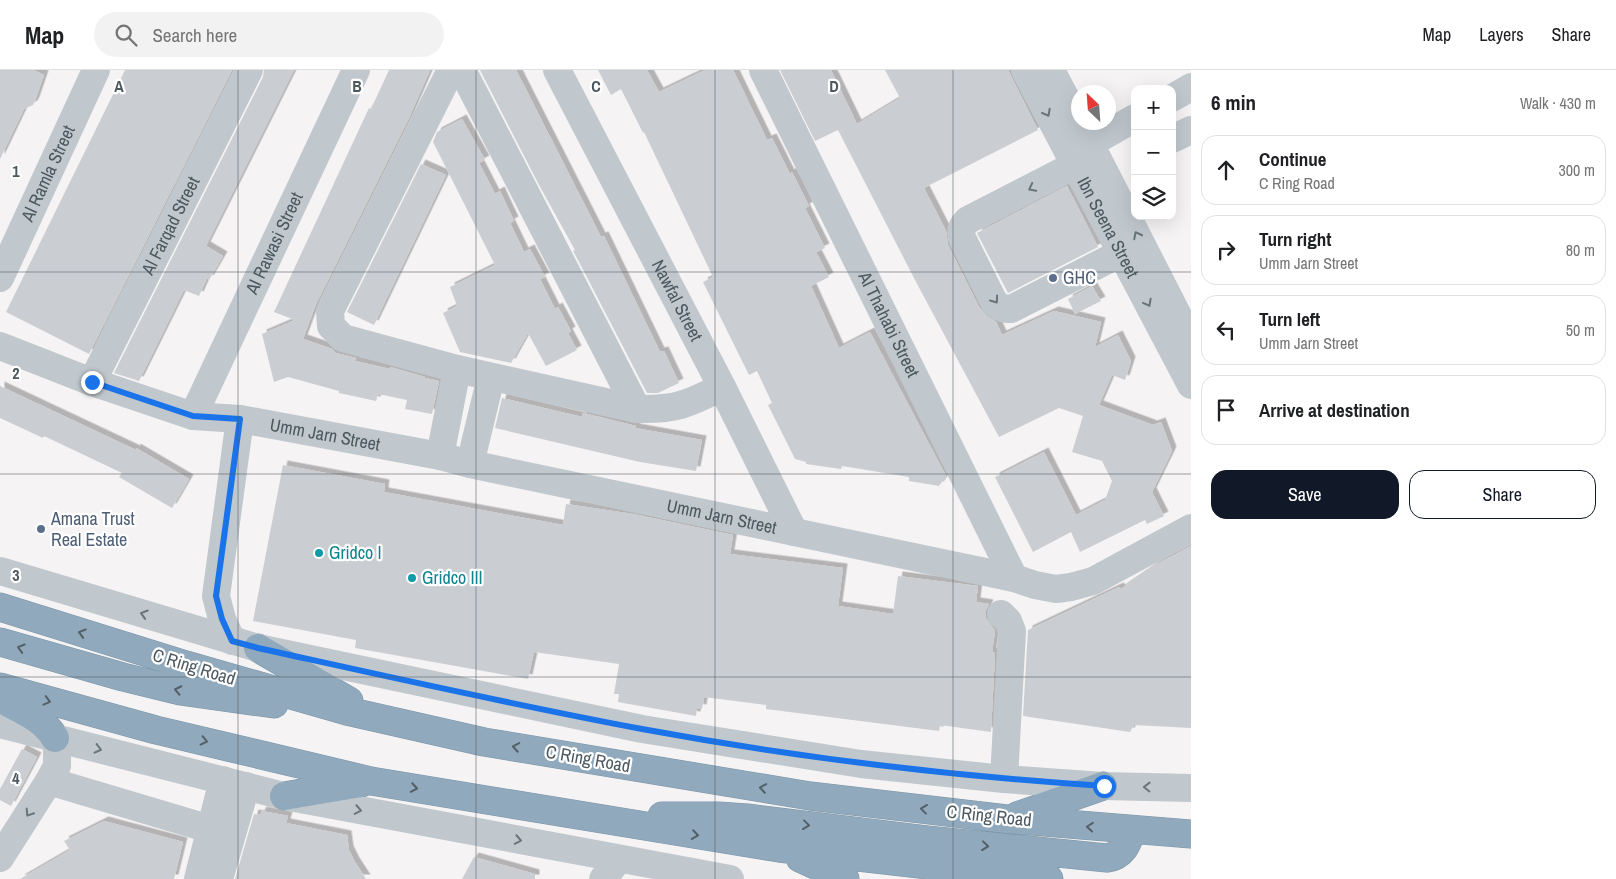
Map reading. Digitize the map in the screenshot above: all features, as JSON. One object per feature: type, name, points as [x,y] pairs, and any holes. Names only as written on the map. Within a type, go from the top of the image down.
[{"type":"highway","name":"C Ring Road","points":[[0,607],[186,665],[347,711],[484,742],[791,792],[1007,819],[1191,834]]},
{"type":"highway","points":[[0,642],[124,677],[180,690],[240,700],[347,711]]},
{"type":"highway","points":[[258,648],[378,718]]},
{"type":"highway","points":[[0,687],[156,730],[372,781],[779,848],[1049,879]]},
{"type":"highway","points":[[0,698],[42,722],[55,738]]},
{"type":"highway","points":[[284,796],[372,781]]},
{"type":"highway","points":[[1007,819],[1104,786]]},
{"type":"highway","points":[[583,817],[718,816],[1107,858],[1118,855],[1124,850],[1132,830]]},
{"type":"highway","points":[[779,848],[845,879]]},
{"type":"street","name":"Al Ramla Street","points":[[0,278],[96,70]]},
{"type":"street","name":"Al Farqad Street","points":[[92,382],[249,70]]},
{"type":"street","name":"Al Rawasi Street","points":[[193,416],[356,70]]},
{"type":"street","points":[[451,70],[330,311],[331,326],[343,338],[457,369],[637,409],[660,410],[683,406],[722,387]]},
{"type":"street","points":[[462,70],[637,409]]},
{"type":"street","name":"Nawfal Street","points":[[557,70],[722,387],[794,532]]},
{"type":"street","name":"Al Thahabi Street","points":[[763,70],[1014,578]]},
{"type":"street","name":"Ibn Seena Street","points":[[1025,70],[1078,142],[1191,341]]},
{"type":"street","name":"Ibn Seena Street","points":[[1051,70],[1121,253],[1191,384]]},
{"type":"street","points":[[1176,96],[1191,87]]},
{"type":"street","points":[[1121,253],[1011,309],[1004,309],[997,306],[993,300],[962,238],[961,231],[963,225],[968,220],[1078,142],[1131,120]]},
{"type":"street","points":[[1176,137],[1191,130]]},
{"type":"street","name":"Umm Jarn Street","points":[[0,346],[92,382],[193,416],[240,419],[440,456],[470,464],[1014,578],[1056,589],[1071,587],[1093,580],[1191,528]]},
{"type":"street","points":[[440,456],[457,369]]},
{"type":"street","points":[[470,464],[491,378]]},
{"type":"street","points":[[232,641],[222,619],[216,596],[240,419]]},
{"type":"street","name":"C Ring Road","points":[[0,571],[258,648],[642,729],[861,764],[1004,779],[1104,786],[1191,788]]},
{"type":"street","points":[[181,625],[200,613],[216,596]]},
{"type":"street","points":[[1001,614],[1008,622],[1012,631],[1004,779]]},
{"type":"street","points":[[0,724],[284,796],[611,869],[730,879]]},
{"type":"street","points":[[0,858],[57,766],[58,749],[55,738]]},
{"type":"street","points":[[49,781],[210,829]]},
{"type":"street","points":[[198,879],[210,829],[235,783]]},
{"type":"street","points":[[219,879],[235,783]]},
{"type":"building","points":[[0,70],[33,70],[44,75],[33,105],[24,109],[0,159]]},
{"type":"building","points":[[125,70],[232,70],[89,354],[6,312]]},
{"type":"building","points":[[264,70],[294,70],[206,246],[223,256],[209,280],[207,278],[199,296],[184,290],[139,381],[114,373],[263,77]]},
{"type":"building","points":[[389,70],[430,70],[409,118],[316,304],[303,339],[332,349],[336,353],[356,358],[355,361],[390,369],[390,367],[439,381],[432,414],[405,409],[407,400],[378,394],[376,401],[339,393],[339,391],[288,377],[274,382],[262,334],[295,320],[274,312],[369,108],[371,109]]},
{"type":"building","points":[[480,70],[516,70],[601,237],[604,236],[660,352],[664,351],[679,383],[658,393],[647,393],[573,251],[575,250]]},
{"type":"building","points":[[598,70],[647,70],[659,92],[705,70],[733,70],[767,140],[772,138],[809,206],[805,208],[825,248],[816,252],[829,277],[811,286],[839,348],[870,332],[946,476],[939,486],[909,481],[909,477],[842,466],[841,469],[806,464],[806,462],[795,459],[768,405],[772,403],[757,371],[749,375],[703,282],[713,277],[644,132],[621,89],[611,95]]},
{"type":"building","points":[[780,70],[831,70],[857,124],[900,98],[885,70],[1008,70],[1038,130],[924,188],[946,231],[948,245],[979,307],[996,322],[1002,335],[1054,311],[1101,322],[1095,347],[1118,335],[1131,361],[1125,380],[1112,375],[1099,405],[1153,425],[1161,422],[1172,451],[1152,492],[1164,516],[1147,524],[1145,520],[1080,552],[1071,532],[1033,552],[995,477],[1044,452],[1076,515],[1105,500],[1112,481],[1102,461],[1072,452],[1083,416],[1059,408],[999,437],[838,130],[815,141]]},
{"type":"building","points":[[462,119],[485,160],[479,163],[495,194],[500,191],[514,221],[510,223],[524,252],[530,249],[545,277],[540,279],[555,309],[558,307],[571,331],[568,333],[577,350],[546,366],[528,333],[511,363],[460,352],[443,313],[457,306],[450,287],[495,265],[433,142],[437,132]]},
{"type":"building","points":[[421,164],[446,175],[374,325],[347,312]]},
{"type":"building","points":[[1067,186],[1098,247],[1008,293],[977,233]]},
{"type":"building","points":[[1092,286],[1101,301],[1075,314],[1068,299]]},
{"type":"building","points":[[0,386],[136,450],[136,448],[189,479],[172,508],[119,477],[122,473],[44,436],[43,438],[0,418]]},
{"type":"building","points":[[502,398],[582,417],[583,413],[636,426],[635,428],[702,440],[696,471],[640,462],[495,428]]},
{"type":"building","points":[[283,465],[385,484],[384,492],[563,525],[566,504],[633,514],[733,535],[730,554],[843,568],[838,606],[893,614],[898,576],[978,586],[976,602],[989,604],[986,610],[986,618],[995,631],[992,652],[995,653],[991,732],[940,725],[939,731],[766,709],[766,705],[704,697],[702,709],[697,708],[696,716],[618,702],[619,694],[614,694],[619,664],[534,652],[528,679],[355,648],[356,640],[253,621]]},
{"type":"building","points":[[1191,546],[1191,728],[1134,725],[1130,732],[1023,716],[1028,630],[1119,587],[1121,589],[1157,564]]},
{"type":"building","points":[[22,749],[37,757],[11,806],[0,800],[0,789]]},
{"type":"building","points":[[262,811],[288,816],[286,823],[347,835],[349,850],[366,879],[235,879],[254,814],[260,815]]},
{"type":"building","points":[[104,821],[183,842],[174,879],[20,879],[70,850],[64,841]]},
{"type":"building","points":[[474,857],[535,874],[535,879],[462,879]]},
{"type":"place","name":"GHC","points":[[1053,278]]},
{"type":"place","name":"Amana Trust Real Estate","points":[[41,529]]},
{"type":"place","name":"Gridco I","points":[[319,553]]},
{"type":"place","name":"Gridco III","points":[[412,578]]},
{"type":"route","points":[[92,382],[193,416],[240,419],[216,596],[218,608],[232,641],[642,729],[861,764],[1021,781],[1104,786]]}]
